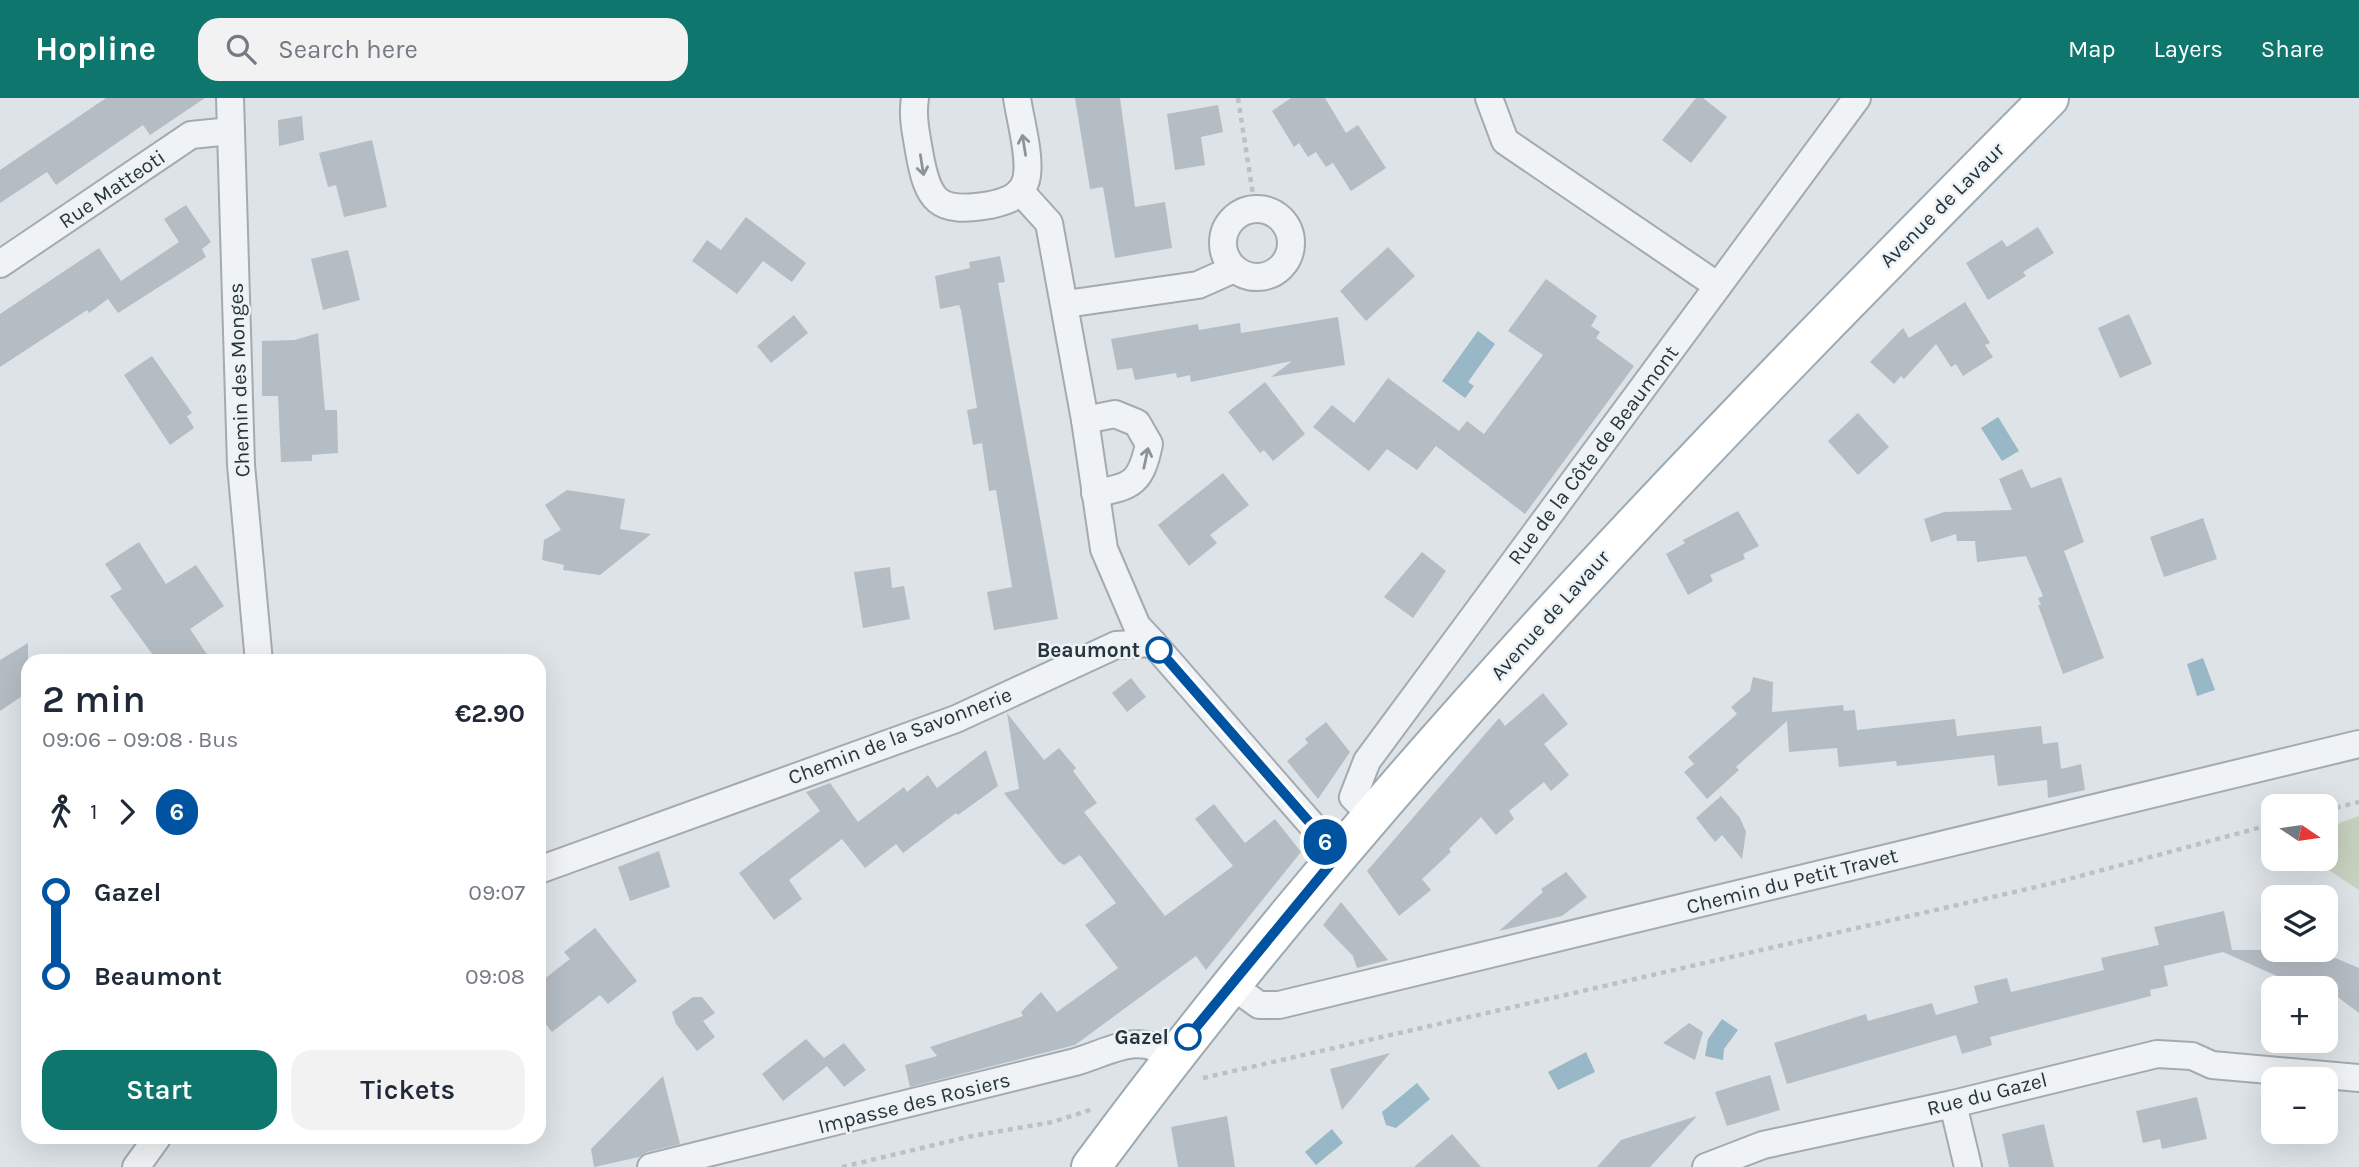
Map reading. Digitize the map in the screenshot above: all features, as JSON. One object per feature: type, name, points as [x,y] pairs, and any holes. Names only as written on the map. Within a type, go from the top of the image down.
[{"type":"main road","name":"Avenue de Lavaur","points":[[1091,1167],[1186,1068],[1230,984],[1371,815],[1594,567],[1770,379],[2049,98]]},
{"type":"street","name":"Chemin des Monges","points":[[230,98],[242,465],[258,654]]},
{"type":"street","points":[[915,98],[913,112],[925,185],[932,194],[957,210],[1000,203],[1020,191],[1028,170],[1017,98]]},
{"type":"street","points":[[1489,98],[1505,141],[1718,286]]},
{"type":"street","name":"Rue de la Côte de Beaumont","points":[[1371,815],[1353,797],[1367,761],[1857,98]]},
{"type":"street","name":"Rue Matteoti","points":[[0,264],[191,135],[231,131]]},
{"type":"street","points":[[1020,191],[1034,202],[1049,223],[1066,304],[1104,549],[1138,626],[1338,855]]},
{"type":"street","points":[[1255,208],[1277,215],[1285,223],[1292,244],[1290,255],[1276,273],[1254,278],[1234,269],[1227,260],[1223,237],[1234,217],[1255,208]]},
{"type":"street","points":[[1066,304],[1198,285],[1234,269]]},
{"type":"street","points":[[1085,420],[1115,414],[1137,423],[1149,444],[1143,471],[1126,488],[1095,493]]},
{"type":"street","name":"Chemin de la Savonnerie","points":[[546,867],[956,719],[1116,645],[1153,643]]},
{"type":"street","name":"Chemin du Petit Travet","points":[[1230,984],[1259,1005],[1279,1005],[2359,744]]},
{"type":"street","name":"Impasse des Rosiers","points":[[651,1167],[1037,1072],[1139,1042],[1156,1045],[1186,1068]]},
{"type":"street","name":"Rue du Gazel","points":[[1706,1167],[1720,1159],[1763,1145],[1953,1104],[2157,1054],[2192,1056],[2213,1065],[2359,1078]]},
{"type":"street","points":[[1953,1104],[1968,1167]]},
{"type":"street","points":[[136,1167],[152,1144]]},
{"type":"path","points":[[1238,98],[1255,208]]},
{"type":"path","points":[[2338,807],[2359,802]]},
{"type":"path","points":[[1186,1068],[2058,882],[2261,827]]},
{"type":"path","points":[[842,1167],[972,1136],[1053,1122],[1100,1106]]},
{"type":"green space","points":[[2359,816],[2359,890],[2332,872],[2338,872],[2338,824]]},
{"type":"water","points":[[1478,331],[1495,344],[1468,382],[1474,386],[1465,398],[1442,381]]},
{"type":"water","points":[[1998,417],[2019,451],[2002,461],[1981,428]]},
{"type":"water","points":[[2203,658],[2215,690],[2197,696],[2187,664]]},
{"type":"water","points":[[1722,1019],[1738,1030],[1724,1049],[1723,1060],[1705,1056],[1708,1039]]},
{"type":"water","points":[[1586,1052],[1595,1072],[1558,1090],[1548,1072]]},
{"type":"water","points":[[1417,1083],[1430,1099],[1396,1128],[1386,1125],[1382,1112]]},
{"type":"water","points":[[1332,1129],[1343,1143],[1316,1165],[1305,1152]]},
{"type":"building","points":[[106,98],[205,98],[150,135],[143,125],[56,185],[47,172],[0,203],[0,170]]},
{"type":"building","points":[[1075,98],[1120,98],[1135,207],[1165,202],[1172,248],[1115,258],[1103,187],[1090,189]]},
{"type":"building","points":[[1291,98],[1325,98],[1346,133],[1358,125],[1386,168],[1351,191],[1333,163],[1326,167],[1316,152],[1308,157],[1299,143],[1294,147],[1272,111]]},
{"type":"building","points":[[1696,98],[1703,98],[1727,117],[1691,163],[1662,140]]},
{"type":"building","points":[[1218,105],[1223,132],[1201,137],[1205,165],[1175,170],[1167,114]]},
{"type":"building","points":[[302,116],[304,140],[279,146],[278,120]]},
{"type":"building","points":[[372,140],[387,207],[344,217],[336,185],[328,187],[319,153]]},
{"type":"building","points":[[186,205],[211,242],[202,249],[206,257],[118,313],[108,299],[89,313],[87,310],[0,367],[0,314],[99,248],[121,281],[179,242],[164,219]]},
{"type":"building","points":[[746,217],[806,263],[792,282],[763,261],[737,294],[692,261],[707,240],[721,250]]},
{"type":"building","points":[[2038,227],[2054,253],[2023,272],[2026,276],[1988,300],[1966,263],[2002,240],[2007,247]]},
{"type":"building","points":[[1388,247],[1415,276],[1366,321],[1340,291]]},
{"type":"building","points":[[348,250],[360,300],[323,310],[311,259]]},
{"type":"building","points":[[1000,256],[1005,282],[998,283],[1058,619],[994,630],[987,592],[1012,587],[996,490],[989,491],[982,443],[973,445],[967,410],[977,408],[961,310],[959,305],[940,309],[935,276],[970,268],[969,262]]},
{"type":"building","points":[[1546,279],[1597,316],[1591,326],[1600,332],[1596,338],[1634,366],[1525,514],[1436,446],[1417,470],[1387,449],[1369,471],[1313,427],[1332,405],[1354,423],[1388,378],[1459,431],[1467,421],[1484,434],[1543,355],[1508,331]]},
{"type":"building","points":[[1965,302],[1990,343],[1985,345],[1993,357],[1963,376],[1956,364],[1951,367],[1936,344],[1904,379],[1901,376],[1894,384],[1870,362],[1903,328],[1909,338]]},
{"type":"building","points":[[2129,314],[2152,364],[2120,378],[2098,328]]},
{"type":"building","points":[[794,315],[808,333],[771,363],[757,346]]},
{"type":"building","points":[[1338,317],[1345,365],[1271,377],[1292,361],[1191,382],[1190,375],[1177,378],[1176,373],[1135,380],[1132,368],[1117,370],[1111,339],[1198,324],[1199,330],[1240,323],[1241,333]]},
{"type":"building","points":[[318,333],[325,410],[337,410],[338,453],[312,455],[312,461],[281,462],[278,396],[262,396],[262,341],[295,340]]},
{"type":"building","points":[[152,356],[192,413],[187,416],[194,428],[170,445],[124,375]]},
{"type":"building","points":[[1265,382],[1305,434],[1273,461],[1264,450],[1260,453],[1228,412]]},
{"type":"building","points":[[1858,413],[1889,447],[1858,475],[1828,441]]},
{"type":"building","points":[[2022,469],[2031,488],[2061,477],[2084,542],[2064,551],[2104,658],[2063,674],[2038,605],[2041,605],[2038,598],[2043,596],[2026,556],[1977,562],[1975,541],[1957,541],[1956,534],[1931,542],[1924,519],[1944,512],[2012,510],[1999,479]]},
{"type":"building","points":[[1223,473],[1249,505],[1210,535],[1217,543],[1189,566],[1158,525]]},
{"type":"building","points":[[567,490],[625,499],[620,529],[651,534],[600,575],[563,570],[564,565],[542,560],[544,540],[561,530],[545,505]]},
{"type":"building","points":[[1738,511],[1759,546],[1743,554],[1745,559],[1710,575],[1713,581],[1688,595],[1666,554],[1685,543],[1683,540]]},
{"type":"building","points":[[2203,518],[2217,559],[2164,577],[2150,537]]},
{"type":"building","points":[[139,542],[166,584],[196,565],[224,606],[190,629],[207,654],[152,654],[110,596],[122,589],[105,564]]},
{"type":"building","points":[[1422,552],[1446,571],[1413,618],[1384,597]]},
{"type":"building","points":[[890,567],[892,588],[904,586],[910,619],[863,628],[854,572]]},
{"type":"building","points":[[28,643],[28,654],[21,654],[21,697],[0,711],[0,660]]},
{"type":"building","points":[[1753,677],[1773,682],[1772,712],[1843,705],[1844,711],[1855,710],[1857,730],[1955,719],[1957,736],[2041,726],[2043,744],[2058,742],[2061,769],[2081,764],[2085,790],[2048,798],[2047,780],[1998,786],[1994,755],[1897,766],[1896,761],[1839,767],[1837,748],[1789,752],[1787,721],[1736,767],[1739,770],[1707,799],[1684,772],[1694,764],[1688,757],[1737,714],[1731,707],[1750,691]]},
{"type":"building","points":[[1131,678],[1146,697],[1127,712],[1112,693]]},
{"type":"building","points":[[1543,693],[1568,724],[1544,744],[1569,775],[1551,791],[1544,782],[1509,811],[1514,819],[1496,835],[1481,817],[1449,849],[1451,852],[1422,879],[1431,890],[1399,916],[1367,871],[1499,718],[1505,726]]},
{"type":"building","points":[[1007,713],[1044,760],[1059,748],[1076,768],[1073,771],[1097,803],[1084,812],[1165,916],[1233,866],[1195,819],[1214,804],[1245,843],[1275,819],[1301,852],[1206,970],[1196,956],[1075,1045],[910,1087],[905,1065],[937,1056],[930,1047],[1023,1016],[1021,1012],[1041,992],[1057,1012],[1118,968],[1085,925],[1116,903],[1080,855],[1064,865],[1058,861],[1004,793],[1019,789]]},
{"type":"building","points":[[1326,722],[1350,752],[1318,799],[1287,761],[1308,743],[1305,739]]},
{"type":"building","points":[[986,750],[998,786],[958,815],[956,813],[903,853],[896,844],[865,868],[842,839],[789,880],[802,899],[774,920],[739,873],[820,811],[806,792],[830,783],[858,822],[904,787],[907,792],[928,775],[937,788]]},
{"type":"building","points":[[1721,796],[1740,818],[1746,832],[1742,859],[1722,835],[1715,842],[1696,818]]},
{"type":"building","points":[[659,851],[670,887],[630,901],[618,867]]},
{"type":"building","points":[[1566,872],[1587,897],[1562,916],[1499,931],[1543,892],[1541,889]]},
{"type":"building","points":[[1341,902],[1388,960],[1357,968],[1353,956],[1323,925]]},
{"type":"building","points":[[2224,911],[2232,950],[2261,950],[2261,962],[2338,962],[2338,959],[2359,968],[2359,1013],[2338,997],[2338,976],[2277,976],[2223,952],[2164,966],[2163,962],[2168,986],[2150,990],[2151,996],[1990,1037],[1992,1045],[1962,1054],[1956,1035],[1787,1084],[1774,1043],[1866,1014],[1868,1021],[1932,1003],[1936,1015],[1978,1003],[1974,986],[2007,978],[2011,992],[2104,970],[2101,958],[2159,945],[2154,927]]},
{"type":"building","points":[[595,928],[637,981],[608,1004],[600,995],[552,1032],[546,1024],[546,978],[570,959],[564,952]]},
{"type":"building","points":[[693,997],[702,997],[715,1013],[703,1021],[715,1037],[697,1051],[676,1024],[672,1012]]},
{"type":"building","points":[[1689,1023],[1703,1032],[1695,1060],[1663,1043]]},
{"type":"building","points":[[806,1039],[824,1058],[844,1043],[866,1070],[844,1087],[827,1066],[783,1101],[762,1074]]},
{"type":"building","points":[[1390,1053],[1342,1110],[1330,1069]]},
{"type":"building","points":[[1770,1075],[1780,1110],[1727,1126],[1715,1092]]},
{"type":"building","points":[[663,1076],[680,1144],[594,1167],[591,1149]]},
{"type":"building","points":[[2197,1097],[2207,1139],[2162,1149],[2160,1139],[2143,1143],[2136,1111]]},
{"type":"building","points":[[1227,1116],[1235,1167],[1178,1167],[1171,1127]]},
{"type":"building","points":[[1697,1116],[1650,1167],[1597,1167],[1621,1140]]},
{"type":"building","points":[[2044,1124],[2054,1167],[2009,1167],[2002,1134]]},
{"type":"building","points":[[1452,1134],[1481,1167],[1414,1167]]},
{"type":"bus line","name":"6","points":[[1159,650],[1338,855],[1188,1037]]},
{"type":"place","name":"Beaumont","points":[[1159,650]]},
{"type":"place","name":"Gazel","points":[[1188,1037]]}]
